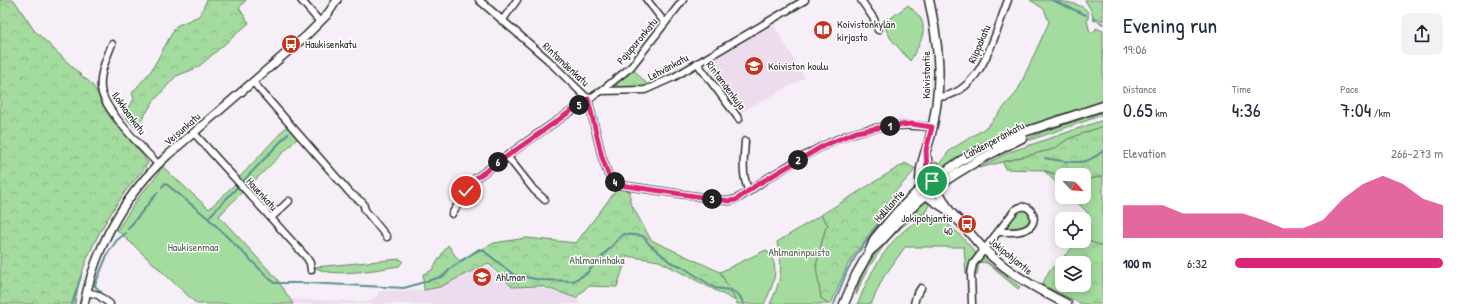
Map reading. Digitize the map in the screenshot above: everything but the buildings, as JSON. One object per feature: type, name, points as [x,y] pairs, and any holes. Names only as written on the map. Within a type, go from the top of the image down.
[{"type":"main road","name":"Koivistontie","points":[[922,188],[920,172],[938,97],[940,69],[929,0]]},
{"type":"main road","name":"Lahdenperänkatu","points":[[934,185],[962,160],[986,147],[1010,137],[1103,106]]},
{"type":"main road","name":"Koivistontie","points":[[926,150],[927,172],[934,185]]},
{"type":"main road","name":"Hallilantie","points":[[844,304],[856,275],[876,238],[896,212],[922,188],[934,185]]},
{"type":"main road","name":"Hallilantie","points":[[869,252],[881,242],[896,223],[927,195],[934,185]]},
{"type":"main road","name":"Jokipohjantie","points":[[934,185],[950,212],[984,250],[1005,268],[1024,281],[1067,304]]},
{"type":"main road","points":[[922,188],[927,195]]},
{"type":"main road","name":"Jokipohjantie","points":[[927,195],[950,212]]},
{"type":"street","points":[[301,0],[320,22]]},
{"type":"street","name":"Veisunkatu","points":[[84,304],[92,270],[102,247],[131,196],[158,164],[320,22],[338,0]]},
{"type":"street","name":"Rintamäenkatu","points":[[479,0],[542,55],[588,99],[602,157],[608,174],[617,184],[729,201],[736,200],[823,146],[856,132],[889,126],[912,124],[932,127]]},
{"type":"street","points":[[502,21],[517,0]]},
{"type":"street","points":[[647,0],[665,23]]},
{"type":"street","name":"Pajupuronkatu","points":[[601,91],[631,67],[683,0]]},
{"type":"street","name":"Lehvänkatu","points":[[452,214],[464,196],[469,183],[601,91],[648,89],[674,77],[805,0]]},
{"type":"street","points":[[861,0],[874,19],[878,30]]},
{"type":"street","name":"Riippakatu","points":[[938,97],[950,95],[961,89],[975,77],[988,54],[1008,0]]},
{"type":"street","name":"Ilokkaankatu","points":[[112,44],[102,77],[101,89],[103,96],[118,119],[158,164]]},
{"type":"street","name":"Rintamäenkuja","points":[[697,63],[739,119]]},
{"type":"street","points":[[253,82],[350,193],[363,203],[365,210],[387,237]]},
{"type":"street","name":"Hauenkatu","points":[[194,133],[307,258],[310,263],[311,270]]},
{"type":"street","points":[[745,141],[744,175],[745,183],[749,191]]},
{"type":"street","points":[[507,156],[534,190],[545,200]]},
{"type":"street","points":[[271,218],[289,201]]},
{"type":"street","points":[[972,304],[972,266],[1009,217],[1018,208],[1024,207],[1033,212],[1033,222],[1026,230],[1015,232],[998,232]]},
{"type":"street","points":[[914,304],[916,296],[921,288]]},
{"type":"street","points":[[87,292],[98,295],[110,304]]},
{"type":"shaded area","name":"Koiviston koulu","points":[[774,25],[805,78],[739,113],[709,70],[709,62]]},
{"type":"shaded area","name":"Ahlman","points":[[488,266],[511,287],[540,288],[577,299],[581,304],[293,304],[290,299],[369,302],[378,296],[378,291],[424,290],[440,287]]},
{"type":"green space","points":[[0,0],[14,0],[34,30],[91,84],[96,90],[108,114],[148,163],[125,192],[100,231],[87,259],[75,304],[0,304]]},
{"type":"green space","points":[[207,0],[246,0],[239,8],[249,23],[197,68],[176,76],[153,102],[136,129],[123,114],[134,99],[132,93],[151,71],[176,26],[199,16]]},
{"type":"green space","points":[[1030,0],[1044,0],[1078,5],[1088,12],[1087,21],[1090,32],[1095,31],[1096,28],[1103,31],[1103,101],[999,136],[977,146],[942,170],[934,167],[934,162],[940,163],[950,150],[987,127],[1017,92],[1049,22],[1044,9]]},
{"type":"green space","points":[[1085,0],[1103,0],[1103,21],[1097,18],[1094,21],[1091,10]]},
{"type":"green space","points":[[908,5],[917,13],[923,24],[921,41],[910,61],[891,39],[883,24]]},
{"type":"green space","points":[[633,69],[648,85],[618,89],[616,83]]},
{"type":"green space","points":[[1103,112],[1103,115],[1007,148],[1043,132]]},
{"type":"green space","points":[[1103,120],[1103,126],[1068,139],[1054,149],[979,168],[1007,153]]},
{"type":"green space","points":[[287,126],[298,138],[247,188],[239,178]]},
{"type":"green space","points":[[1103,126],[1103,176],[1091,179],[1091,168],[1055,168],[1055,174],[1043,170],[1005,169],[1003,162],[1054,149],[1068,139]]},
{"type":"green space","points":[[905,163],[916,169],[892,195],[892,201],[885,208],[883,216],[849,262],[831,304],[829,304],[821,298],[816,266],[825,230],[828,225],[821,215]]},
{"type":"green space","name":"Haukisenmaa","points":[[162,166],[209,209],[236,183],[243,191],[219,216],[277,279],[293,304],[197,304],[117,230],[141,194],[158,174]]},
{"type":"green space","points":[[1044,171],[1055,174],[1055,181]]},
{"type":"green space","points":[[1103,176],[1103,246],[1091,242],[1091,212],[1087,212],[1079,204],[1091,204],[1091,179]]},
{"type":"green space","name":"Ahlmaninhaka","points":[[617,189],[630,190],[630,202],[651,240],[720,272],[736,301],[659,261],[627,256],[617,287],[588,286],[576,298],[541,286],[512,287],[488,263],[440,287],[424,290],[423,274],[431,271],[448,245],[459,261],[494,243],[526,238],[576,243]]},
{"type":"green space","points":[[926,202],[930,203],[925,213],[915,217],[897,231],[874,259],[863,278],[856,295],[858,284],[868,264],[891,235],[918,207]]},
{"type":"green space","points":[[1019,210],[1024,210],[1028,213],[1029,218],[1026,224],[1005,229],[1013,216]]},
{"type":"green space","name":"Ahlmaninpuisto","points":[[821,215],[828,225],[825,230],[816,266],[821,298],[829,304],[770,304],[777,287],[781,267],[777,242]]},
{"type":"green space","points":[[928,217],[935,218],[949,225],[976,253],[970,262],[967,274],[964,247],[905,247],[883,278],[871,304],[858,304],[869,279],[884,253],[905,230],[916,222]]},
{"type":"green space","points":[[1091,242],[1103,246],[1102,304],[1082,304],[1057,292],[1091,292],[1091,256],[1064,256],[1072,248],[1091,248]]},
{"type":"green space","points":[[766,250],[771,256],[775,269],[773,283],[764,304],[737,304],[720,272]]},
{"type":"green space","points":[[981,257],[1020,287],[1018,289],[987,263],[979,262],[977,275],[974,275],[975,265]]},
{"type":"green space","points":[[400,259],[403,261],[399,266],[368,271],[343,273],[322,271],[315,267]]},
{"type":"green space","points":[[1055,265],[1055,291],[1042,285],[1049,271]]},
{"type":"waterway","points":[[1052,0],[1086,15]]},
{"type":"waterway","points":[[1093,18],[1103,24]]},
{"type":"waterway","points":[[208,218],[288,134]]},
{"type":"waterway","points":[[1045,158],[1082,162],[1103,151]]},
{"type":"waterway","points":[[162,187],[165,183],[208,218],[274,283],[307,283],[404,288],[444,276],[450,269],[479,249],[484,251],[514,275],[541,280],[573,281],[586,274],[623,234],[643,236],[649,244],[670,262],[681,266],[715,288],[731,290],[739,295],[744,304]]},
{"type":"waterway","points":[[128,229],[158,192]]},
{"type":"waterway","points":[[834,304],[847,271],[857,254],[883,218],[887,208],[896,197]]},
{"type":"waterway","points":[[106,298],[95,286],[96,282],[108,253],[117,240],[126,233]]},
{"type":"waterway","points":[[72,304],[81,276]]},
{"type":"place","name":"Koivistonkylän kirjasto","points":[[823,30]]},
{"type":"place","name":"Haukisenkatu","points":[[291,44]]},
{"type":"place","name":"Koiviston koulu","points":[[754,66]]},
{"type":"place","name":"Jokipohjantie 40","points":[[967,224]]},
{"type":"place","name":"Ahlman","points":[[482,277]]},
{"type":"route","points":[[466,191],[469,183],[542,130],[588,99],[602,157],[608,174],[611,179],[620,185],[729,201],[736,200],[758,184],[829,143],[856,132],[889,126],[912,124],[932,127],[926,150],[927,172],[932,181]]}]
